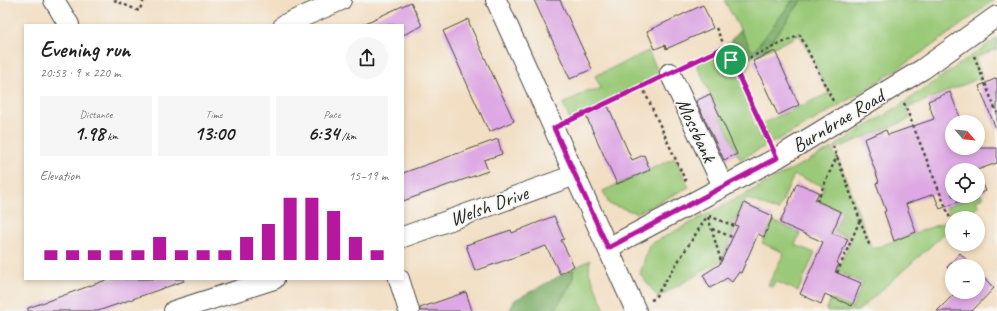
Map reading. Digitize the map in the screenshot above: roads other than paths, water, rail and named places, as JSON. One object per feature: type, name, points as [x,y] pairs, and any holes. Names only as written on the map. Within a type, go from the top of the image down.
[{"type":"street","points":[[54,0],[67,24]]},
{"type":"street","points":[[285,24],[311,6],[341,0]]},
{"type":"street","points":[[496,0],[635,311]]},
{"type":"street","name":"Burnbrae Road","points":[[608,248],[702,208],[723,186],[777,158],[897,85],[997,16]]},
{"type":"street","name":"Mossbank","points":[[670,73],[723,186]]},
{"type":"street","name":"Welsh Drive","points":[[404,237],[575,176]]},
{"type":"street","points":[[174,311],[271,280]]},
{"type":"street","points":[[399,280],[409,311]]}]
